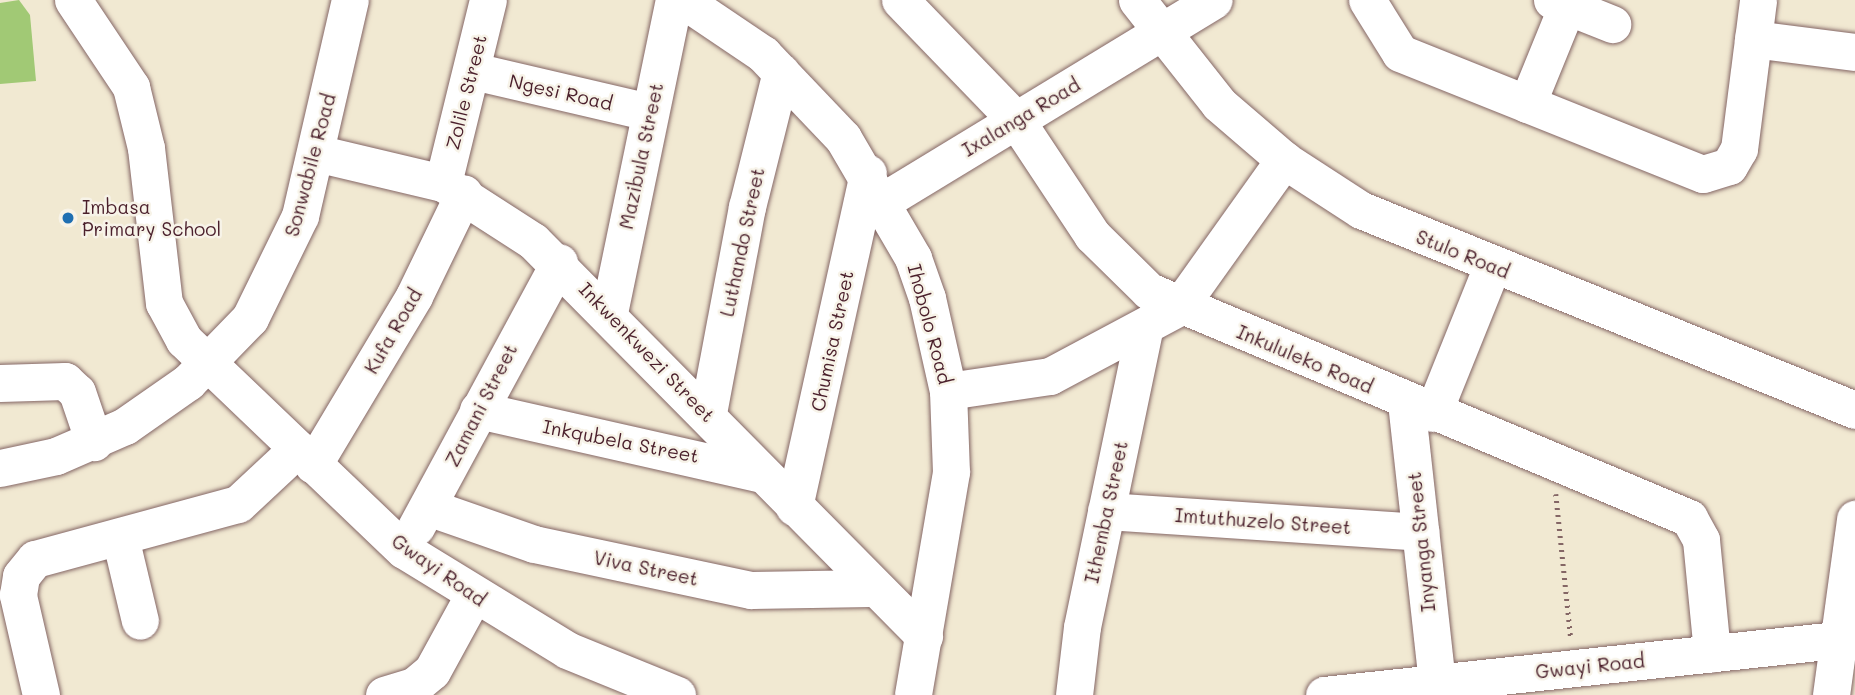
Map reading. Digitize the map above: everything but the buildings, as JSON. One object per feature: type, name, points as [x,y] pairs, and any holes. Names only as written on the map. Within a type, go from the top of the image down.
[{"type":"street","name":"Gwayi Road","points":[[73,0],[131,87],[146,148],[163,303],[184,340],[404,550],[473,596],[567,650],[677,695]]},
{"type":"street","name":"Sonwabile Road","points":[[0,468],[94,442],[188,382],[250,318],[284,256],[316,153],[350,0]]},
{"type":"street","name":"Zolile Street","points":[[454,188],[473,71],[488,0]]},
{"type":"street","name":"Mazibula Street","points":[[609,313],[674,0]]},
{"type":"street","name":"Ihobolo Road","points":[[683,0],[781,72],[875,187],[927,298],[948,391],[947,515],[913,695]]},
{"type":"street","name":"Inkululeko Road","points":[[900,0],[1016,120],[1113,261],[1179,307],[1553,462],[1695,524],[1712,653]]},
{"type":"street","name":"Stulo Road","points":[[1137,0],[1159,32],[1219,104],[1284,160],[1361,210],[1492,266],[1855,410]]},
{"type":"street","name":"Ixalanga Road","points":[[875,187],[1016,120],[1214,0]]},
{"type":"street","points":[[1367,0],[1400,52],[1527,104],[1712,174],[1729,166],[1739,149],[1758,0]]},
{"type":"street","points":[[1527,104],[1560,3],[1612,24]]},
{"type":"street","points":[[1753,39],[1855,52]]},
{"type":"street","name":"Ngesi Road","points":[[473,71],[649,112]]},
{"type":"street","name":"Luthando Street","points":[[708,413],[747,207],[781,72]]},
{"type":"street","name":"Inkwenkwezi Street","points":[[316,153],[454,188],[559,262],[708,413],[871,588],[924,636]]},
{"type":"street","points":[[948,391],[1050,376],[1144,330],[1179,307],[1284,160]]},
{"type":"street","name":"Chumisa Street","points":[[794,508],[875,187]]},
{"type":"street","name":"Kufa Road","points":[[41,695],[18,595],[21,576],[44,555],[238,504],[305,457],[400,320],[454,188]]},
{"type":"street","name":"Zamani Street","points":[[404,550],[559,262]]},
{"type":"street","name":"Inyanga Street","points":[[1461,685],[1420,532],[1419,407],[1492,266]]},
{"type":"street","name":"Ithemba Street","points":[[1074,695],[1106,511],[1144,330]]},
{"type":"street","points":[[0,383],[65,381],[77,392],[94,442]]},
{"type":"street","name":"Inkqubela Street","points":[[478,410],[763,474]]},
{"type":"street","name":"Viva Street","points":[[428,508],[534,544],[751,590],[871,588]]},
{"type":"street","name":"Imtuthuzelo Street","points":[[1106,511],[1420,532]]},
{"type":"street","points":[[1831,695],[1847,639],[1855,519]]},
{"type":"street","points":[[120,537],[140,621]]},
{"type":"street","points":[[384,695],[414,686],[432,671],[473,596]]},
{"type":"street","name":"Gwayi Road","points":[[1324,695],[1461,685],[1574,668],[1847,639]]},
{"type":"path","points":[[1553,462],[1574,668]]},
{"type":"green space","points":[[19,0],[30,15],[36,81],[0,84],[0,3]]},
{"type":"place","name":"Imbasa Primary School","points":[[68,218]]}]
